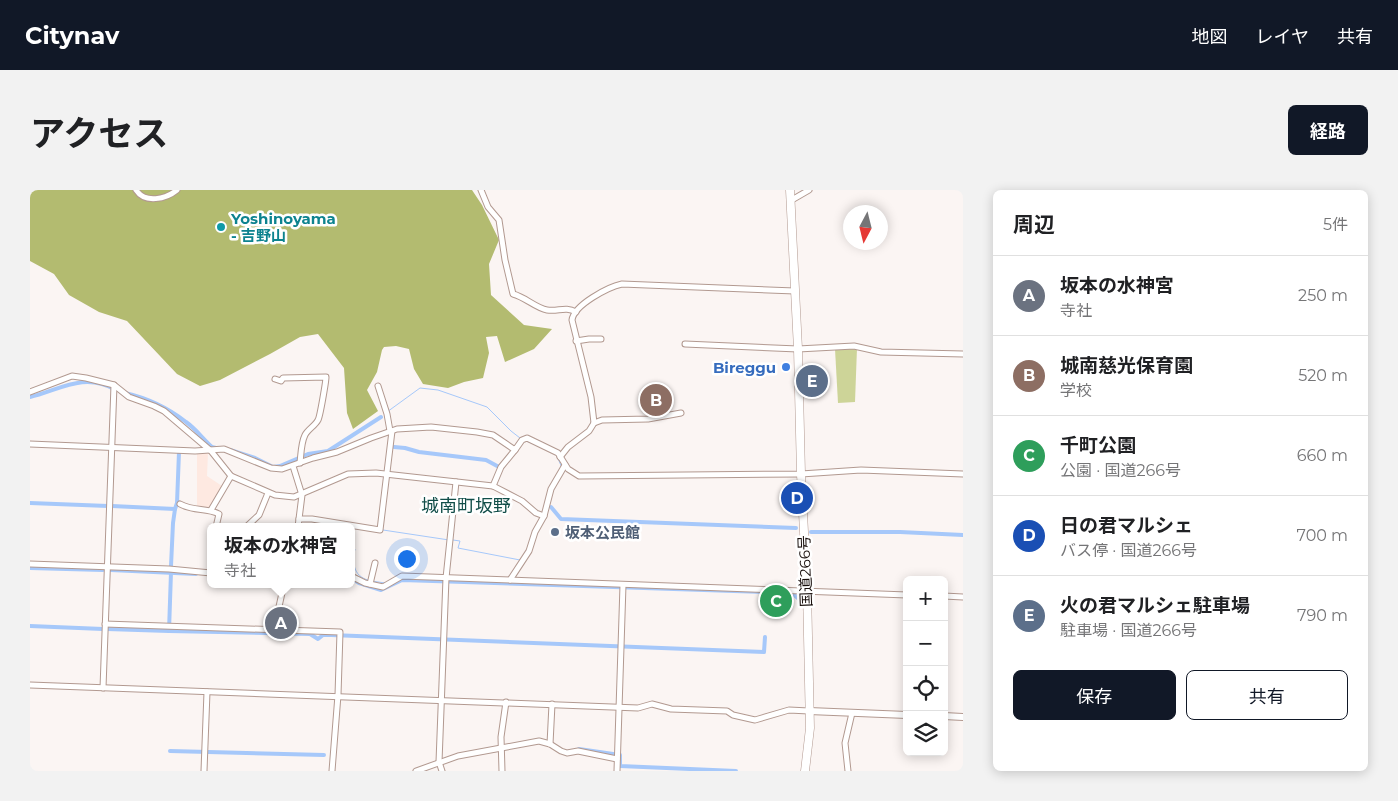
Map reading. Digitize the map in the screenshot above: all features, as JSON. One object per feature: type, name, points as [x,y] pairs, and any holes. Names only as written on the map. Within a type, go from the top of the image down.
[{"type":"highway","name":"国道266号","points":[[790,190],[807,590],[810,728],[805,771]]},
{"type":"main road","points":[[809,711],[903,715]]},
{"type":"main road","points":[[948,716],[963,717]]},
{"type":"street","points":[[136,190],[144,197],[159,199],[177,190]]},
{"type":"street","points":[[481,190],[488,207],[498,220],[505,260],[514,294],[547,310],[566,308],[576,312]]},
{"type":"street","points":[[790,201],[808,190]]},
{"type":"street","points":[[560,457],[568,447],[589,431],[594,423],[591,397],[572,320],[572,315],[586,302],[613,286],[622,284],[795,291]]},
{"type":"street","points":[[576,341],[601,339]]},
{"type":"street","points":[[686,344],[798,349],[854,346],[881,352],[963,354]]},
{"type":"street","points":[[30,392],[72,376],[114,385],[129,397],[164,411],[211,451],[231,476],[268,493],[286,497],[302,495],[348,474],[376,473],[493,486],[522,501],[536,513],[544,516]]},
{"type":"street","points":[[275,379],[280,381],[283,378],[326,377],[322,395],[322,411],[318,420],[303,437],[300,463]]},
{"type":"street","points":[[103,688],[114,385]]},
{"type":"street","points":[[355,526],[380,530],[391,431],[388,414],[378,386]]},
{"type":"street","points":[[594,423],[611,419],[648,419],[682,414]]},
{"type":"street","points":[[30,444],[211,451],[224,449],[271,468],[282,469],[337,452],[391,431],[431,427],[493,434],[515,450]]},
{"type":"street","points":[[493,486],[502,468],[522,440],[527,438],[556,452],[568,470],[578,476],[801,474],[861,470],[963,474]]},
{"type":"street","points":[[510,580],[524,560],[535,532],[544,516],[551,489],[565,465]]},
{"type":"street","points":[[293,466],[302,495],[298,523]]},
{"type":"street","points":[[211,510],[231,476]]},
{"type":"street","points":[[442,771],[439,762],[440,700],[446,578],[456,482]]},
{"type":"street","points":[[250,523],[259,515],[268,493]]},
{"type":"street","points":[[180,504],[192,510],[211,510],[219,514],[217,523]]},
{"type":"street","points":[[299,519],[337,523]]},
{"type":"street","points":[[370,584],[375,563]]},
{"type":"street","points":[[30,564],[108,566],[207,573]]},
{"type":"street","points":[[355,578],[383,587],[402,576],[903,595]]},
{"type":"street","points":[[617,771],[623,585]]},
{"type":"street","points":[[274,630],[283,588]]},
{"type":"street","points":[[948,596],[963,597]]},
{"type":"street","points":[[105,624],[340,632],[338,695],[332,771]]},
{"type":"street","points":[[30,685],[290,695],[338,695],[642,708],[652,704],[671,709],[727,712],[755,720],[789,710],[809,711]]},
{"type":"street","points":[[204,771],[207,692]]},
{"type":"street","points":[[502,771],[501,737],[506,702]]},
{"type":"street","points":[[550,744],[552,704]]},
{"type":"street","points":[[848,771],[846,743],[852,713]]},
{"type":"street","points":[[416,771],[458,756],[539,741],[550,744],[560,751],[578,751],[617,758]]},
{"type":"shaded area","points":[[208,453],[207,476],[222,486],[210,508],[197,508],[197,454]]},
{"type":"green space","points":[[30,190],[472,190],[482,205],[499,240],[489,264],[491,295],[524,325],[552,329],[534,349],[505,362],[497,336],[486,337],[489,353],[483,378],[448,388],[423,384],[414,369],[409,349],[396,346],[384,347],[377,372],[367,390],[378,411],[353,429],[347,413],[344,368],[318,334],[300,337],[220,380],[200,386],[177,374],[127,321],[99,312],[69,295],[54,274],[30,261]]},
{"type":"green space","points":[[857,348],[855,402],[838,403],[835,349]]},
{"type":"waterway","points":[[30,397],[82,382],[103,384],[114,389]]},
{"type":"waterway","points":[[387,412],[420,388],[438,390],[487,407],[520,438]]},
{"type":"waterway","points":[[125,393],[149,401],[172,412],[190,425],[212,447],[216,448]]},
{"type":"waterway","points":[[230,450],[255,458],[273,467],[280,466],[308,454],[328,451],[381,417]]},
{"type":"waterway","points":[[526,441],[534,444]]},
{"type":"waterway","points":[[394,447],[486,460],[499,467]]},
{"type":"waterway","points":[[175,509],[177,503],[179,452]]},
{"type":"waterway","points":[[557,456],[562,468]]},
{"type":"waterway","points":[[565,470],[576,477]]},
{"type":"waterway","points":[[30,503],[108,506]]},
{"type":"waterway","points":[[112,506],[175,509],[171,566]]},
{"type":"waterway","points":[[551,507],[561,519],[796,528]]},
{"type":"waterway","points":[[383,530],[449,540]]},
{"type":"waterway","points":[[811,532],[900,532],[963,535]]},
{"type":"waterway","points":[[453,540],[460,541],[458,548],[520,560]]},
{"type":"waterway","points":[[30,568],[103,570]]},
{"type":"waterway","points":[[355,568],[359,575],[368,580]]},
{"type":"waterway","points":[[111,570],[196,574]]},
{"type":"waterway","points":[[107,629],[169,631],[171,572]]},
{"type":"waterway","points":[[355,580],[381,590],[402,580],[792,593],[800,600]]},
{"type":"waterway","points":[[372,581],[385,583]]},
{"type":"waterway","points":[[30,626],[103,629]]},
{"type":"waterway","points":[[169,631],[310,634],[318,639],[323,635],[331,635],[764,652],[765,637]]},
{"type":"waterway","points":[[579,749],[620,755],[620,766],[736,771]]},
{"type":"waterway","points":[[170,751],[324,755]]},
{"type":"place","name":"Yoshinoyama - 吉野山","points":[[221,227]]},
{"type":"place","name":"Bireggu","points":[[786,367]]},
{"type":"place","name":"火の君マルシェ駐車場","points":[[812,381]]},
{"type":"place","name":"城南慈光保育園","points":[[656,400]]},
{"type":"place","name":"日の君マルシェ","points":[[797,498]]},
{"type":"place","name":"坂本公民館","points":[[555,532]]},
{"type":"place","name":"千町公園","points":[[776,601]]},
{"type":"place","name":"坂本の水神宮","points":[[281,623]]},
{"type":"district","name":"城南町坂野","points":[[466,506]]}]
